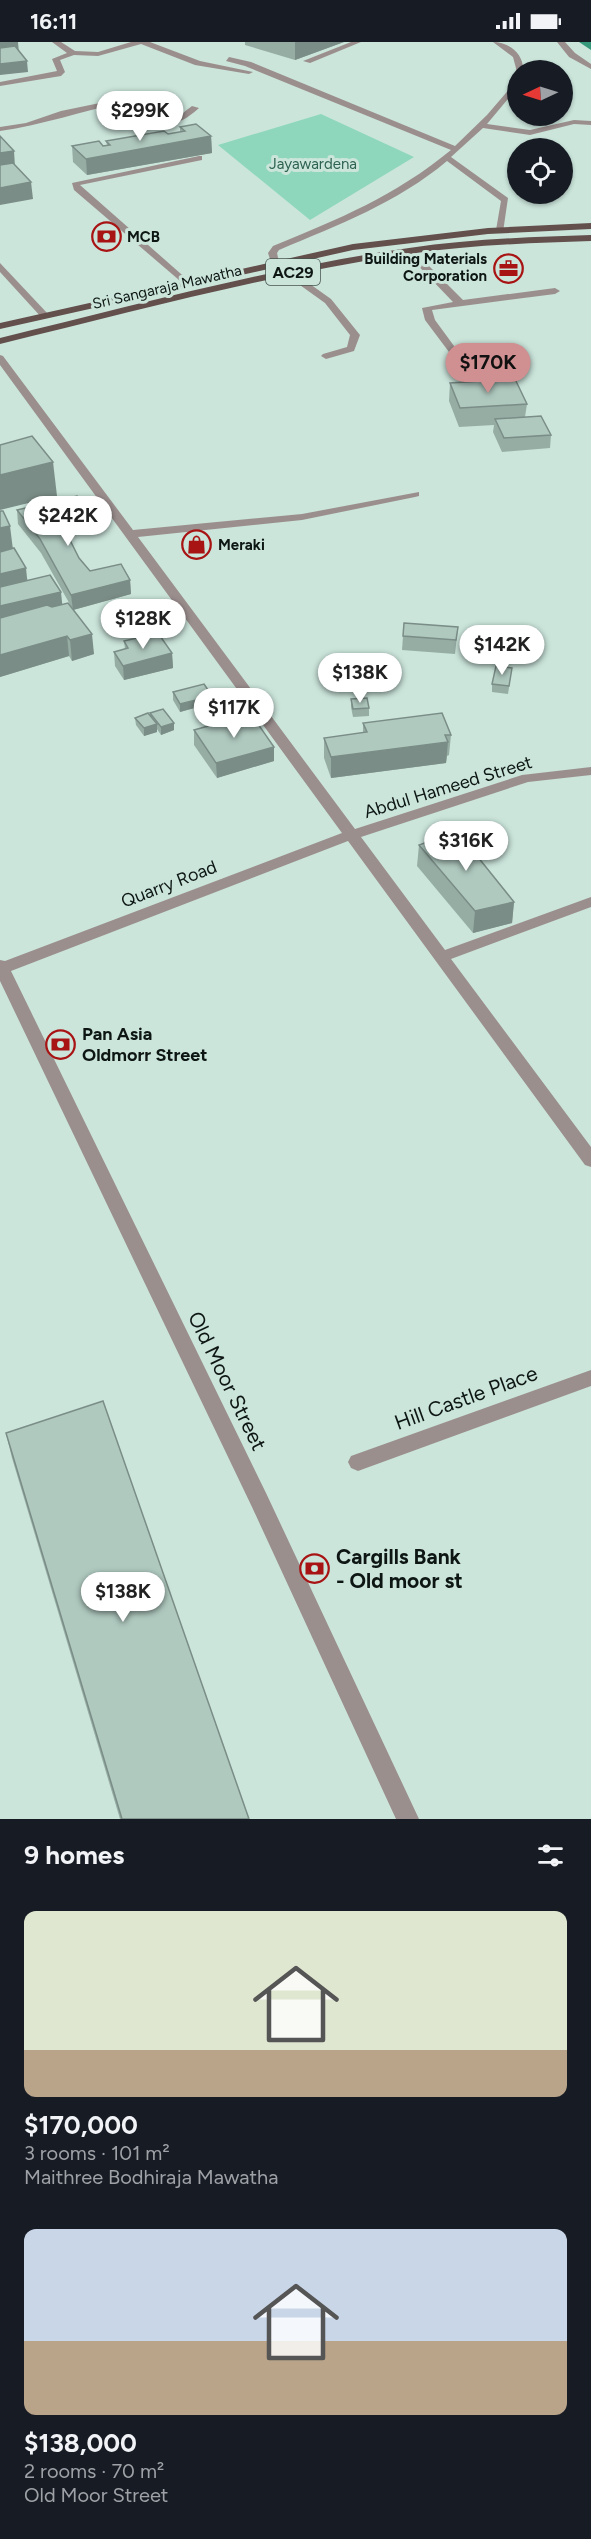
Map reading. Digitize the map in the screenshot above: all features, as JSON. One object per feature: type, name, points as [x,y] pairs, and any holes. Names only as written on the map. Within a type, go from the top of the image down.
[{"type":"main road","name":"Sri Sangaraja Mawatha","points":[[0,326],[275,262],[399,240],[500,230],[591,226]]},
{"type":"main road","name":"Sri Sangaraja Mawatha","points":[[0,341],[289,273],[409,251],[496,242],[591,238]]},
{"type":"street","points":[[56,42],[73,53]]},
{"type":"street","points":[[0,84],[58,74],[61,72],[56,59],[73,53],[98,54],[139,42]]},
{"type":"street","points":[[144,42],[198,63],[273,75]]},
{"type":"street","points":[[307,61],[357,42]]},
{"type":"street","points":[[497,42],[513,52],[518,60]]},
{"type":"street","points":[[561,42],[572,55],[591,67]]},
{"type":"street","points":[[229,59],[456,150]]},
{"type":"street","points":[[326,356],[351,350],[355,335],[328,301],[275,262],[272,253],[276,248],[381,202],[456,150],[507,94]]},
{"type":"street","points":[[0,129],[27,125],[64,113],[124,100],[134,102],[165,121],[176,121],[195,108]]},
{"type":"street","points":[[481,125],[530,132],[540,131],[567,121],[591,123]]},
{"type":"street","points":[[186,283],[134,241],[77,188],[76,183],[199,158]]},
{"type":"street","points":[[446,158],[505,200],[500,230]]},
{"type":"street","points":[[409,251],[459,302]]},
{"type":"street","points":[[0,266],[45,316]]},
{"type":"street","points":[[452,351],[430,320],[427,308],[555,291]]},
{"type":"street","points":[[0,358],[591,1160]]},
{"type":"street","points":[[129,534],[302,518],[415,494]]},
{"type":"street","name":"Abdul Hameed Street","points":[[351,835],[527,778],[591,771]]},
{"type":"street","name":"Quarry Road","points":[[0,968],[351,835]]},
{"type":"street","points":[[441,957],[591,902]]},
{"type":"street","name":"Old Moor Street","points":[[0,968],[259,1500],[408,1819]]},
{"type":"street","name":"Hill Castle Place","points":[[358,1462],[591,1378]]},
{"type":"green space","name":"Jayawardena","points":[[321,114],[414,157],[310,220],[218,145]]},
{"type":"building","points":[[15,46],[27,61],[0,64],[0,48]]},
{"type":"building","points":[[196,124],[211,136],[86,159],[72,146],[99,141],[103,146],[110,145],[106,141],[164,131],[168,134],[185,131],[180,127]]},
{"type":"building","points":[[0,136],[14,151],[0,153]]},
{"type":"building","points":[[13,163],[31,182],[0,188],[0,165]]},
{"type":"building","points":[[515,379],[527,404],[460,408],[450,383]]},
{"type":"building","points":[[541,416],[551,435],[504,438],[495,419]]},
{"type":"building","points":[[32,436],[53,462],[0,475],[0,445]]},
{"type":"building","points":[[77,496],[87,512],[59,518],[79,558],[90,571],[121,564],[130,580],[71,595],[40,539],[17,510]]},
{"type":"building","points":[[0,511],[3,511],[10,526],[0,528]]},
{"type":"building","points":[[14,548],[26,568],[0,574],[0,552]]},
{"type":"building","points":[[50,575],[61,592],[0,606],[0,587]]},
{"type":"building","points":[[68,603],[92,634],[70,640],[67,636],[0,655],[0,618],[47,605],[52,607]]},
{"type":"building","points":[[404,623],[458,627],[456,640],[403,636]]},
{"type":"building","points":[[158,633],[172,653],[123,666],[114,652],[128,648],[124,641]]},
{"type":"building","points":[[496,666],[512,668],[509,686],[492,684]]},
{"type":"building","points":[[204,684],[212,696],[180,704],[173,692]]},
{"type":"building","points":[[367,698],[369,708],[353,709],[351,699]]},
{"type":"building","points":[[163,709],[174,723],[161,727],[150,713]]},
{"type":"building","points":[[148,713],[157,724],[144,728],[135,718]]},
{"type":"building","points":[[442,713],[451,735],[445,735],[448,742],[331,757],[324,738],[367,732],[363,723]]},
{"type":"building","points":[[251,714],[274,747],[216,763],[194,730]]},
{"type":"building","points":[[457,831],[514,902],[475,911],[419,845]]},
{"type":"building","points":[[103,1401],[249,1819],[122,1819],[6,1433]]},
{"type":"waterway","points":[[586,42],[591,46]]},
{"type":"place","name":"MCB","points":[[106,237]]},
{"type":"place","name":"Building Materials Corporation","points":[[508,268]]},
{"type":"place","name":"Meraki","points":[[197,545]]},
{"type":"place","name":"Pan Asia Oldmorr Street","points":[[61,1044]]},
{"type":"place","name":"Cargills Bank - Old moor st","points":[[315,1569]]}]
